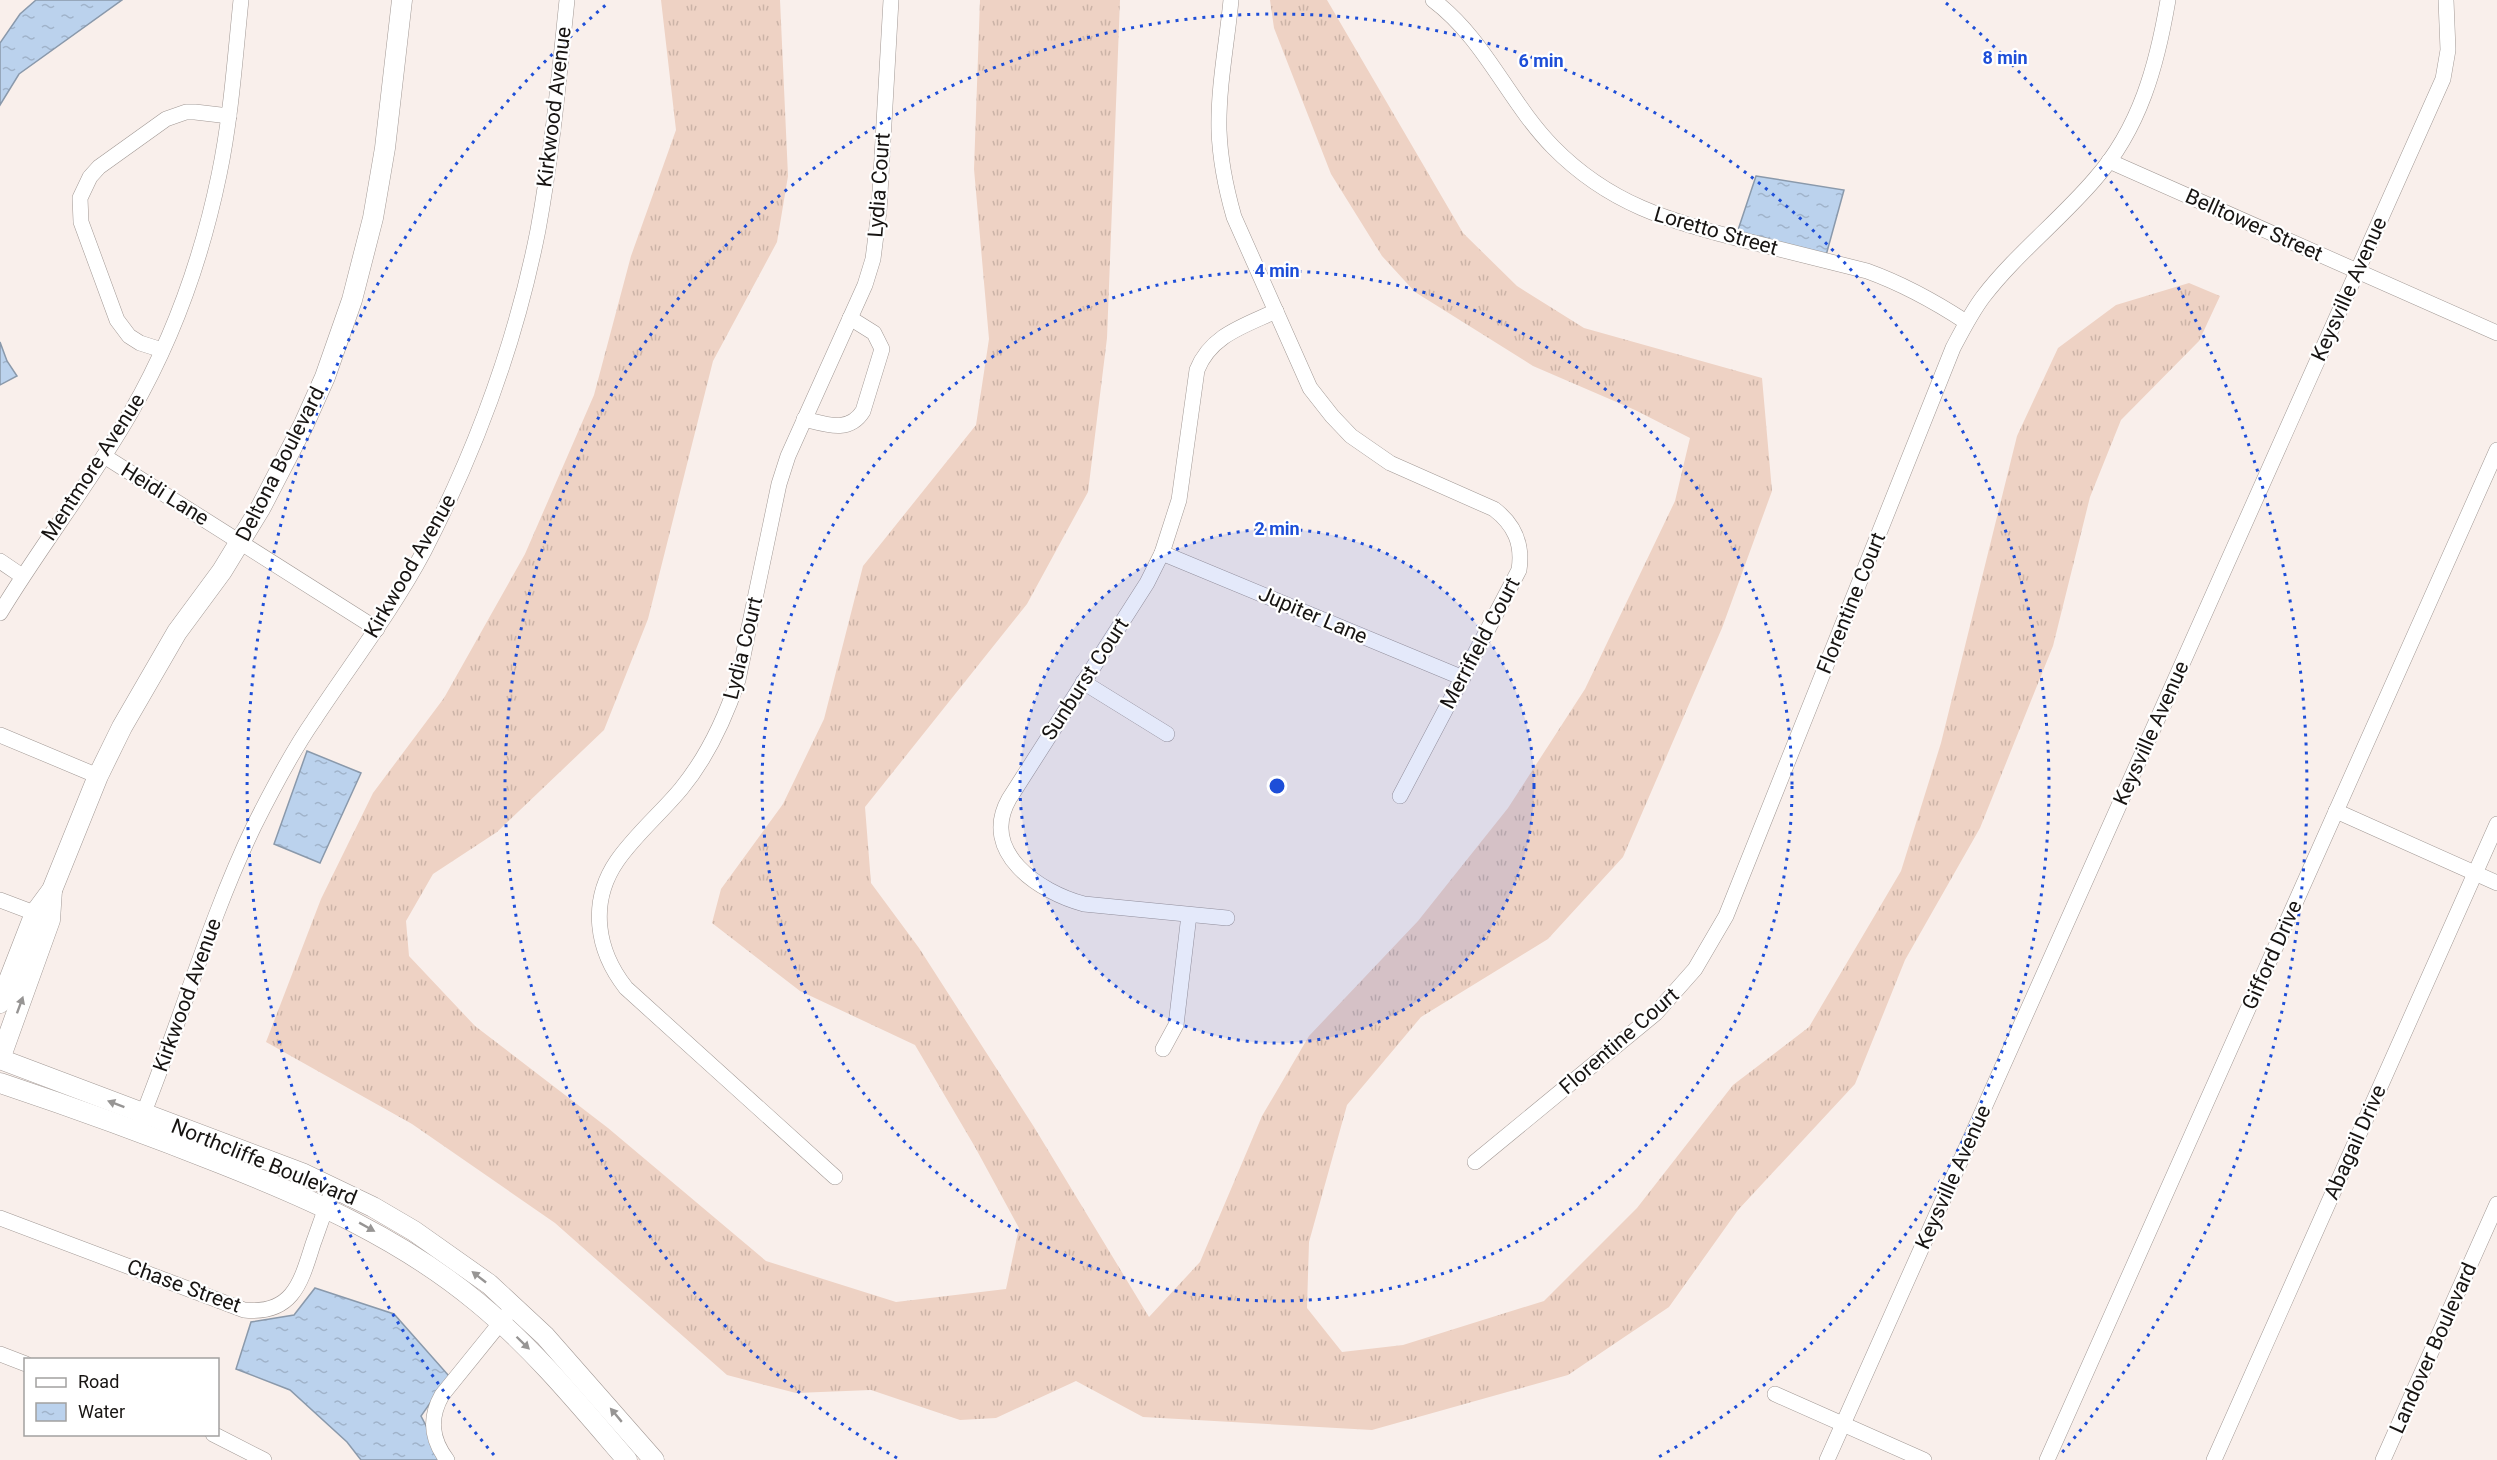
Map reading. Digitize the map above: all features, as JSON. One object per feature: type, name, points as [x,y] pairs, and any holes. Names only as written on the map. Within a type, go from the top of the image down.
[{"type":"main road","name":"Deltona Boulevard","points":[[0,1059],[42,916],[98,776],[149,677],[177,632],[240,543],[304,424],[325,377],[352,300],[380,181],[402,0]]},
{"type":"main road","name":"Deltona Boulevard","points":[[0,1003],[42,916]]},
{"type":"main road","name":"Northcliffe Boulevard","points":[[0,1059],[326,1207],[363,1225],[412,1254],[500,1322],[561,1382],[627,1460]]},
{"type":"main road","name":"Northcliffe Boulevard","points":[[0,1083],[140,1122],[302,1173],[334,1187],[414,1231],[452,1256],[514,1306],[576,1369],[654,1460]]},
{"type":"street","name":"Mentmore Avenue","points":[[0,613],[132,410],[162,350],[180,307],[207,226],[219,174],[229,116],[242,0]]},
{"type":"street","name":"Kirkwood Avenue","points":[[140,1122],[208,933],[255,825],[312,723],[377,629],[412,573],[449,501],[492,397],[527,277],[547,180],[567,0]]},
{"type":"street","name":"Lydia Court","points":[[835,1177],[626,988],[607,959],[599,926],[602,893],[617,861],[681,789],[699,765],[728,709],[744,653],[779,484],[788,456],[865,285],[877,234],[891,0]]},
{"type":"street","name":"Merrifield Court","points":[[1231,0],[1220,117],[1221,160],[1234,217],[1310,388],[1351,436],[1390,463],[1494,509],[1503,516],[1517,535],[1520,547],[1519,570],[1400,796]]},
{"type":"street","name":"Loretto Street","points":[[1432,0],[1462,26],[1478,45],[1532,123],[1553,147],[1593,181],[1616,196],[1667,220],[1867,271],[1892,280],[1933,300],[1966,322]]},
{"type":"street","name":"Florentine Court","points":[[1475,1162],[1656,1013],[1695,969],[1712,942],[1726,916],[1953,348],[1966,322],[2000,277],[2096,179],[2109,161],[2139,110],[2150,81],[2168,0]]},
{"type":"street","name":"Keysville Avenue","points":[[1827,1460],[2443,78],[2448,50],[2446,0]]},
{"type":"street","points":[[162,350],[140,343],[129,336],[117,320],[81,222],[80,198],[90,177],[99,167],[166,119],[174,115],[195,112],[229,116]]},
{"type":"street","name":"Belltower Street","points":[[2109,161],[2497,333]]},
{"type":"street","name":"Sunburst Court","points":[[1227,918],[1084,904],[1067,899],[1037,883],[1010,857],[1004,846],[1000,827],[1005,806],[1147,583],[1162,553],[1179,500],[1197,370],[1202,359],[1208,349],[1221,337],[1276,311]]},
{"type":"street","points":[[804,419],[843,426],[858,419],[863,411],[882,349],[874,333],[850,318]]},
{"type":"street","name":"Gifford Drive","points":[[2047,1460],[2497,450]]},
{"type":"street","name":"Heidi Lane","points":[[104,456],[377,629]]},
{"type":"street","name":"Jupiter Lane","points":[[1162,553],[1462,678]]},
{"type":"street","points":[[0,561],[22,576]]},
{"type":"street","points":[[1083,682],[1167,734]]},
{"type":"street","points":[[0,735],[98,776]]},
{"type":"street","points":[[2336,812],[2497,883]]},
{"type":"street","name":"Abagail Drive","points":[[2214,1460],[2497,824]]},
{"type":"street","points":[[0,900],[42,916]]},
{"type":"street","points":[[1163,1049],[1176,1024],[1189,915]]},
{"type":"street","name":"Chase Street","points":[[0,1218],[244,1310],[268,1310],[280,1304],[296,1290],[334,1187]]},
{"type":"street","name":"Landover Boulevard","points":[[2383,1460],[2497,1204]]},
{"type":"street","points":[[447,1460],[434,1438],[432,1427],[436,1406],[514,1306]]},
{"type":"street","points":[[0,1354],[24,1363]]},
{"type":"street","points":[[1775,1394],[1924,1460]]},
{"type":"street","points":[[217,1436],[262,1459]]},
{"type":"green space","points":[[661,0],[780,0],[788,176],[777,242],[713,361],[648,619],[604,730],[497,832],[433,874],[406,921],[409,956],[475,1026],[608,1128],[766,1261],[896,1302],[1006,1289],[1019,1228],[915,1045],[800,991],[712,923],[721,889],[783,804],[824,719],[863,566],[976,425],[989,339],[974,169],[980,0],[1120,0],[1107,338],[1088,492],[1027,604],[865,807],[871,883],[919,948],[1034,1127],[1149,1317],[1200,1262],[1262,1116],[1309,1036],[1418,921],[1508,808],[1585,689],[1675,501],[1690,438],[1635,410],[1533,366],[1415,292],[1382,256],[1331,174],[1274,28],[1270,0],[1327,0],[1463,233],[1517,286],[1584,328],[1762,378],[1772,491],[1722,628],[1623,857],[1548,939],[1421,1017],[1347,1105],[1309,1242],[1307,1308],[1342,1352],[1403,1345],[1544,1301],[1637,1208],[1733,1085],[1809,1027],[1901,871],[1941,743],[2017,436],[2058,348],[2116,305],[2189,283],[2220,296],[2199,341],[2121,420],[2090,497],[2053,646],[1980,828],[1905,960],[1855,1084],[1738,1210],[1669,1307],[1568,1375],[1372,1430],[1143,1417],[1076,1381],[996,1418],[960,1420],[871,1390],[796,1393],[727,1375],[555,1223],[412,1124],[266,1042],[321,899],[373,793],[444,698],[525,554],[594,395],[631,256],[676,130]]},
{"type":"water","points":[[36,0],[122,0],[19,74],[0,105],[0,43],[20,14]]},
{"type":"water","points":[[1756,176],[1844,190],[1825,259],[1735,239]]},
{"type":"water","points":[[0,342],[7,361],[17,376],[0,385]]},
{"type":"water","points":[[307,751],[361,773],[320,863],[274,844]]},
{"type":"water","points":[[315,1288],[394,1314],[449,1376],[421,1416],[444,1460],[361,1460],[347,1442],[290,1390],[236,1369],[251,1322],[294,1315]]}]
